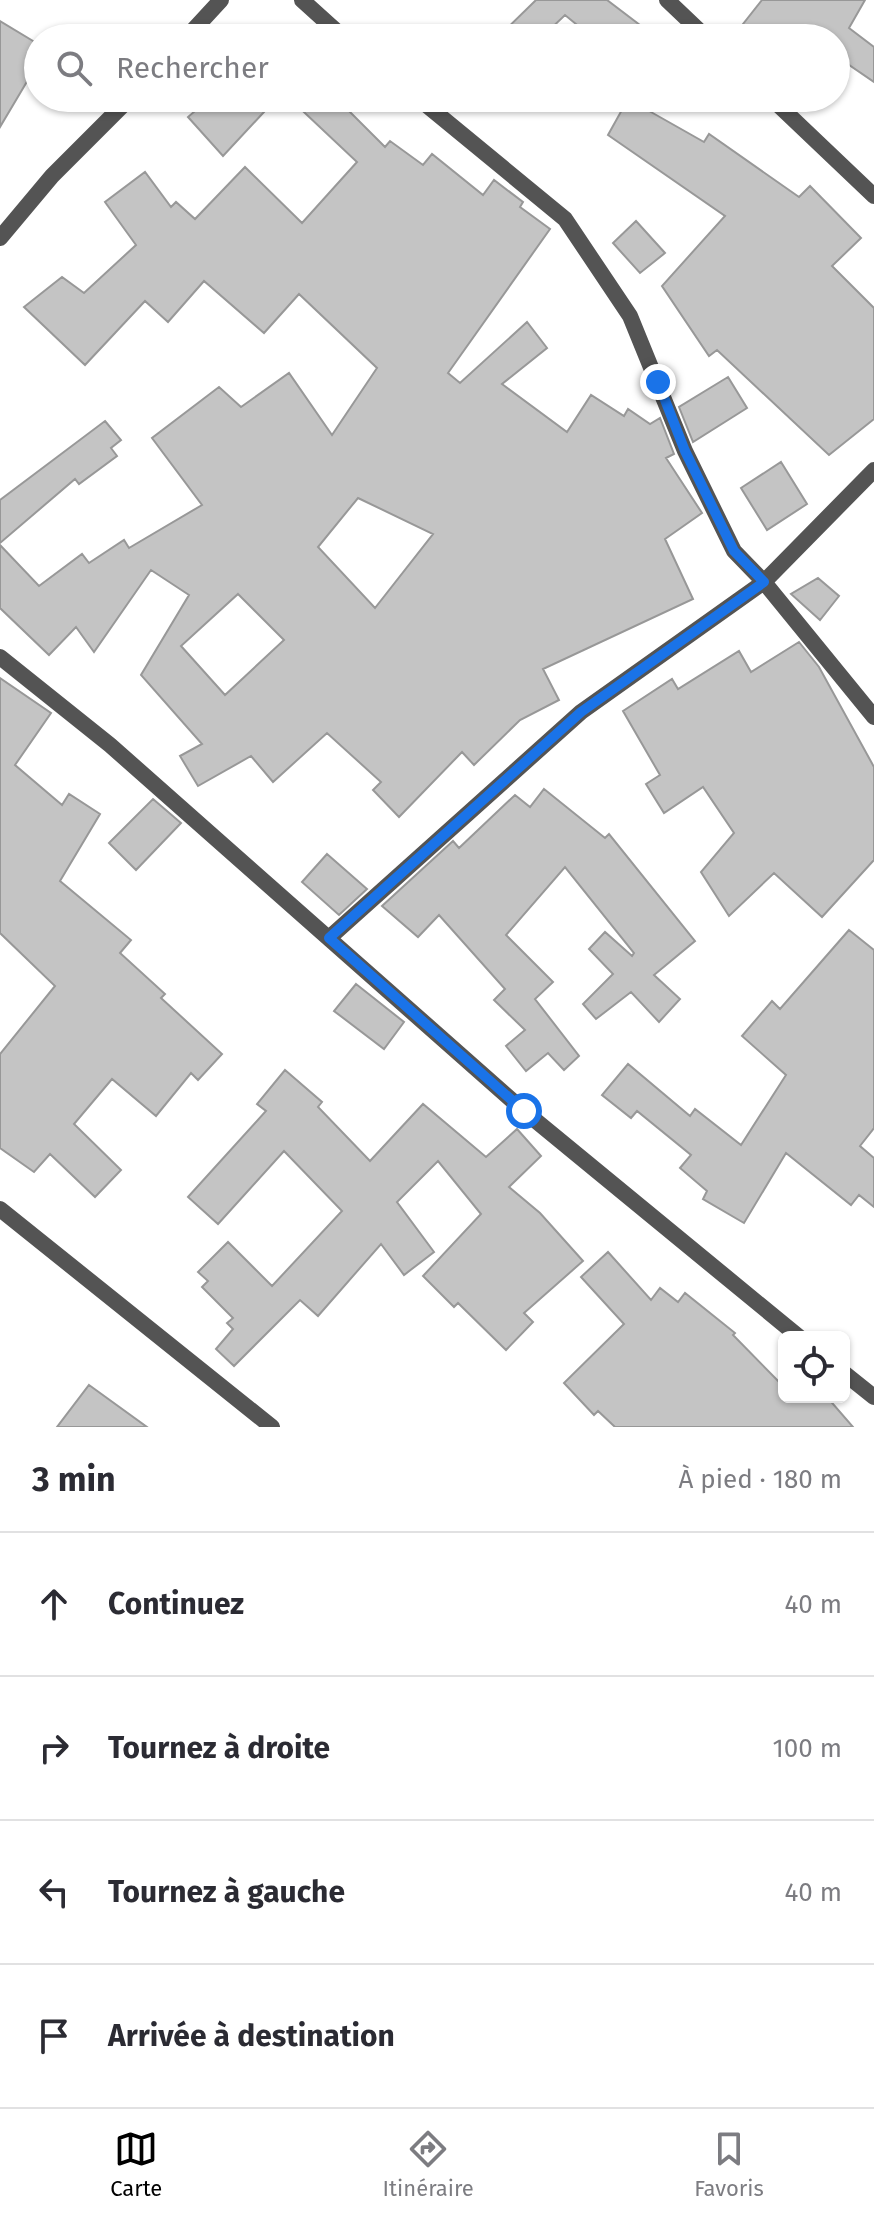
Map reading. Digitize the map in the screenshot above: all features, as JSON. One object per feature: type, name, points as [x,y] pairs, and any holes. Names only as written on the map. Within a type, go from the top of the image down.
[{"type":"street","points":[[199,24],[221,0]]},
{"type":"street","points":[[302,0],[329,24]]},
{"type":"street","points":[[667,0],[692,24]]},
{"type":"street","points":[[0,238],[52,176],[116,112]]},
{"type":"street","points":[[435,112],[565,219],[630,316],[685,451],[734,551],[764,582],[874,717]]},
{"type":"street","points":[[786,112],[874,196]]},
{"type":"street","points":[[329,938],[581,712],[764,582],[874,470]]},
{"type":"street","points":[[0,657],[110,745],[524,1111],[792,1331]]},
{"type":"street","points":[[0,1209],[272,1427]]},
{"type":"street","points":[[850,1378],[874,1397]]},
{"type":"building","points":[[536,0],[607,0],[639,24],[576,24],[565,15],[556,24],[511,24]]},
{"type":"building","points":[[762,0],[865,0],[850,26],[743,24]]},
{"type":"building","points":[[0,21],[24,36],[24,87],[0,127]]},
{"type":"building","points":[[850,29],[874,47],[874,82],[850,66]]},
{"type":"building","points":[[194,112],[264,112],[223,156],[188,117]]},
{"type":"building","points":[[304,112],[350,112],[385,147],[390,141],[423,165],[432,154],[483,195],[494,180],[523,202],[520,207],[550,229],[448,373],[460,383],[527,322],[547,348],[502,384],[567,432],[591,395],[624,416],[628,409],[650,424],[660,418],[674,454],[666,458],[702,513],[665,539],[693,599],[543,669],[559,700],[520,720],[474,765],[462,752],[399,817],[373,790],[381,782],[327,733],[273,782],[251,756],[198,786],[180,756],[202,744],[141,675],[189,595],[151,570],[94,652],[76,627],[49,655],[0,608],[0,545],[39,586],[82,554],[89,563],[124,540],[129,548],[202,505],[152,438],[219,387],[241,407],[289,373],[332,435],[377,368],[299,294],[264,333],[204,281],[168,322],[145,301],[85,365],[24,307],[62,277],[84,293],[136,245],[105,202],[145,172],[171,207],[176,202],[195,219],[245,167],[302,223],[357,162]],"holes":[[[358,498],[433,534],[375,608],[318,547]],[[238,594],[284,640],[225,695],[181,646]]]},
{"type":"building","points":[[621,112],[651,112],[704,142],[709,134],[799,197],[810,186],[861,238],[832,266],[874,308],[874,419],[829,455],[717,350],[709,356],[662,286],[725,216],[608,135]]},
{"type":"building","points":[[636,221],[665,253],[640,273],[613,243]]},
{"type":"building","points":[[728,377],[747,408],[693,442],[679,407]]},
{"type":"building","points":[[105,421],[121,440],[111,448],[117,456],[79,484],[75,479],[0,543],[0,500]]},
{"type":"building","points":[[781,462],[807,504],[767,530],[741,488]]},
{"type":"building","points":[[818,578],[839,596],[820,620],[791,594]]},
{"type":"building","points":[[799,642],[819,667],[874,767],[874,860],[822,917],[774,873],[729,916],[701,872],[734,833],[703,787],[664,813],[646,784],[660,775],[623,711],[672,679],[678,689],[739,651],[751,672]]},
{"type":"building","points":[[0,678],[51,713],[15,765],[62,805],[69,794],[100,814],[60,881],[131,940],[120,953],[165,994],[161,998],[222,1054],[198,1080],[191,1073],[156,1116],[112,1079],[74,1124],[121,1170],[95,1197],[50,1154],[34,1172],[0,1148],[0,1054],[55,986],[0,933]]},
{"type":"building","points":[[544,789],[605,838],[609,834],[695,941],[654,975],[680,999],[659,1022],[631,992],[596,1019],[583,1004],[613,974],[589,949],[605,932],[632,956],[634,953],[565,867],[506,935],[553,982],[535,999],[579,1056],[564,1070],[548,1053],[526,1071],[506,1046],[525,1030],[494,1000],[505,989],[439,915],[418,937],[382,906],[453,841],[459,848],[515,795],[530,807]]},
{"type":"building","points":[[153,799],[181,823],[136,870],[109,843]]},
{"type":"building","points":[[327,854],[367,889],[339,915],[302,882]]},
{"type":"building","points":[[849,930],[874,950],[874,1128],[860,1146],[874,1158],[874,1207],[859,1195],[851,1205],[786,1153],[744,1223],[703,1199],[707,1191],[680,1168],[691,1155],[637,1111],[631,1118],[602,1095],[628,1064],[690,1116],[695,1109],[741,1145],[786,1075],[742,1036],[772,1001],[780,1009]]},
{"type":"building","points":[[356,984],[404,1022],[384,1049],[334,1011]]},
{"type":"building","points":[[285,1070],[322,1102],[318,1107],[370,1161],[423,1104],[486,1157],[517,1129],[541,1156],[509,1187],[540,1213],[583,1261],[524,1313],[533,1322],[506,1350],[458,1303],[454,1307],[423,1276],[481,1214],[438,1161],[397,1202],[434,1252],[404,1275],[381,1244],[318,1316],[300,1300],[234,1366],[216,1349],[233,1329],[227,1323],[233,1318],[202,1287],[208,1281],[198,1272],[228,1242],[272,1286],[342,1211],[284,1151],[218,1224],[188,1197],[266,1111],[257,1104]]},
{"type":"building","points":[[608,1252],[651,1300],[660,1288],[678,1302],[685,1293],[735,1333],[733,1335],[778,1381],[778,1403],[832,1403],[853,1427],[615,1427],[598,1411],[594,1415],[564,1383],[624,1324],[581,1277]]},
{"type":"building","points":[[89,1385],[147,1427],[57,1427]]},
{"type":"route","points":[[524,1111],[329,938],[581,712],[764,582],[734,551],[685,451],[658,382]]}]
